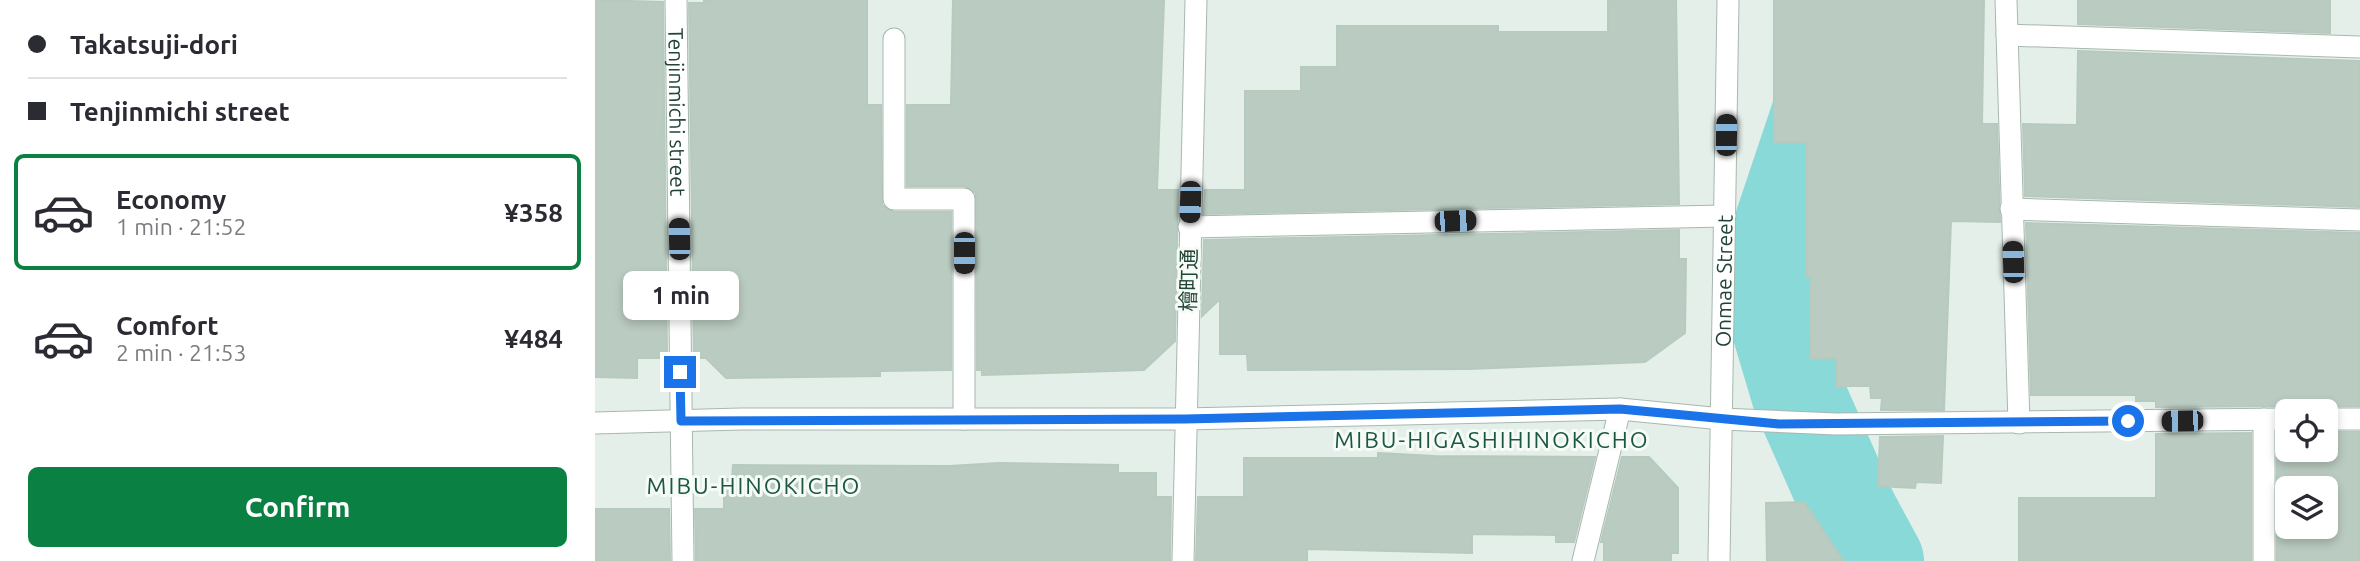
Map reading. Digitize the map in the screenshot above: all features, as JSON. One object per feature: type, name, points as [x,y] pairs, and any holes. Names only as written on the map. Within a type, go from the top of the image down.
[{"type":"street","name":"Tenjinmichi street","points":[[676,0],[683,561]]},
{"type":"street","name":"檜町通","points":[[1183,561],[1196,0]]},
{"type":"street","name":"Onmae Street","points":[[1719,561],[1728,0]]},
{"type":"street","points":[[2006,0],[2019,423]]},
{"type":"street","points":[[2007,35],[2360,47]]},
{"type":"street","points":[[894,38],[894,199],[964,199],[964,419]]},
{"type":"street","points":[[2011,209],[2360,220]]},
{"type":"street","points":[[1189,227],[1725,216]]},
{"type":"street","points":[[595,423],[1185,419],[1620,409],[1779,424],[2275,419]]},
{"type":"street","points":[[1583,561],[1620,409]]},
{"type":"street","points":[[2264,419],[2264,561]]},
{"type":"street","points":[[2338,419],[2360,419]]},
{"type":"building","points":[[595,0],[663,2],[667,358],[637,358],[637,378],[595,377]]},
{"type":"building","points":[[704,0],[867,0],[867,105],[881,105],[882,205],[894,212],[951,212],[951,370],[880,371],[880,376],[726,378],[706,358],[694,358],[689,3],[704,3]]},
{"type":"building","points":[[953,0],[1164,0],[1157,190],[1178,190],[1175,341],[1144,370],[982,375],[982,370],[977,370],[976,193],[964,186],[907,186],[907,105],[951,105]]},
{"type":"building","points":[[1608,0],[1676,0],[1679,204],[1204,214],[1205,190],[1245,190],[1245,91],[1301,91],[1301,67],[1337,67],[1337,26],[1498,26],[1498,32],[1608,32]]},
{"type":"building","points":[[1774,0],[1984,0],[1982,124],[1997,124],[2000,222],[1951,221],[1944,410],[1881,410],[1882,398],[1871,398],[1870,386],[1837,386],[1837,358],[1811,359],[1810,276],[1807,276],[1807,142],[1774,142]]},
{"type":"building","points":[[2078,0],[2330,0],[2330,33],[2078,24]]},
{"type":"building","points":[[2078,51],[2360,61],[2360,207],[2025,196],[2023,124],[2077,125]]},
{"type":"building","points":[[2026,223],[2360,233],[2359,406],[2338,406],[2338,399],[2275,399],[2275,406],[2156,407],[2156,401],[2136,401],[2136,395],[2031,395]]},
{"type":"building","points":[[1679,230],[1679,259],[1686,259],[1685,333],[1645,362],[1468,369],[1248,370],[1247,354],[1220,354],[1220,299],[1202,316],[1204,240]]},
{"type":"building","points":[[2338,432],[2359,432],[2360,561],[2277,561],[2277,539],[2338,539],[2338,476],[2277,476],[2277,462],[2338,462]]},
{"type":"building","points":[[2251,433],[2251,561],[2019,561],[2019,498],[2156,498],[2156,434]]},
{"type":"building","points":[[1943,436],[1941,483],[1916,482],[1915,488],[1878,486],[1880,437]]},
{"type":"building","points":[[1378,453],[1595,457],[1574,542],[1556,542],[1556,535],[1472,534],[1472,553],[1307,549],[1307,560],[1196,561],[1198,497],[1244,497],[1244,458],[1378,458]]},
{"type":"building","points":[[1622,457],[1649,457],[1678,488],[1678,553],[1671,553],[1671,561],[1604,561],[1604,542],[1601,542]]},
{"type":"building","points":[[999,463],[1118,465],[1118,473],[1156,473],[1156,497],[1171,497],[1170,561],[696,561],[695,509],[724,509],[724,479],[732,479],[733,465],[949,466]]},
{"type":"building","points":[[1804,502],[1843,560],[1767,561],[1766,503]]},
{"type":"building","points":[[595,509],[669,509],[670,561],[595,561]]},
{"type":"waterway","points":[[1875,0],[1870,31],[1820,109],[1778,234],[1779,329],[1798,393],[1851,513],[1877,561]]},
{"type":"district","name":"MIBU-HIGASHIHINOKICHO","points":[[1492,439]]},
{"type":"district","name":"MIBU-HINOKICHO","points":[[754,485]]},
{"type":"route","points":[[680,372],[681,421],[1185,419],[1620,409],[1779,424],[2128,421]]}]
